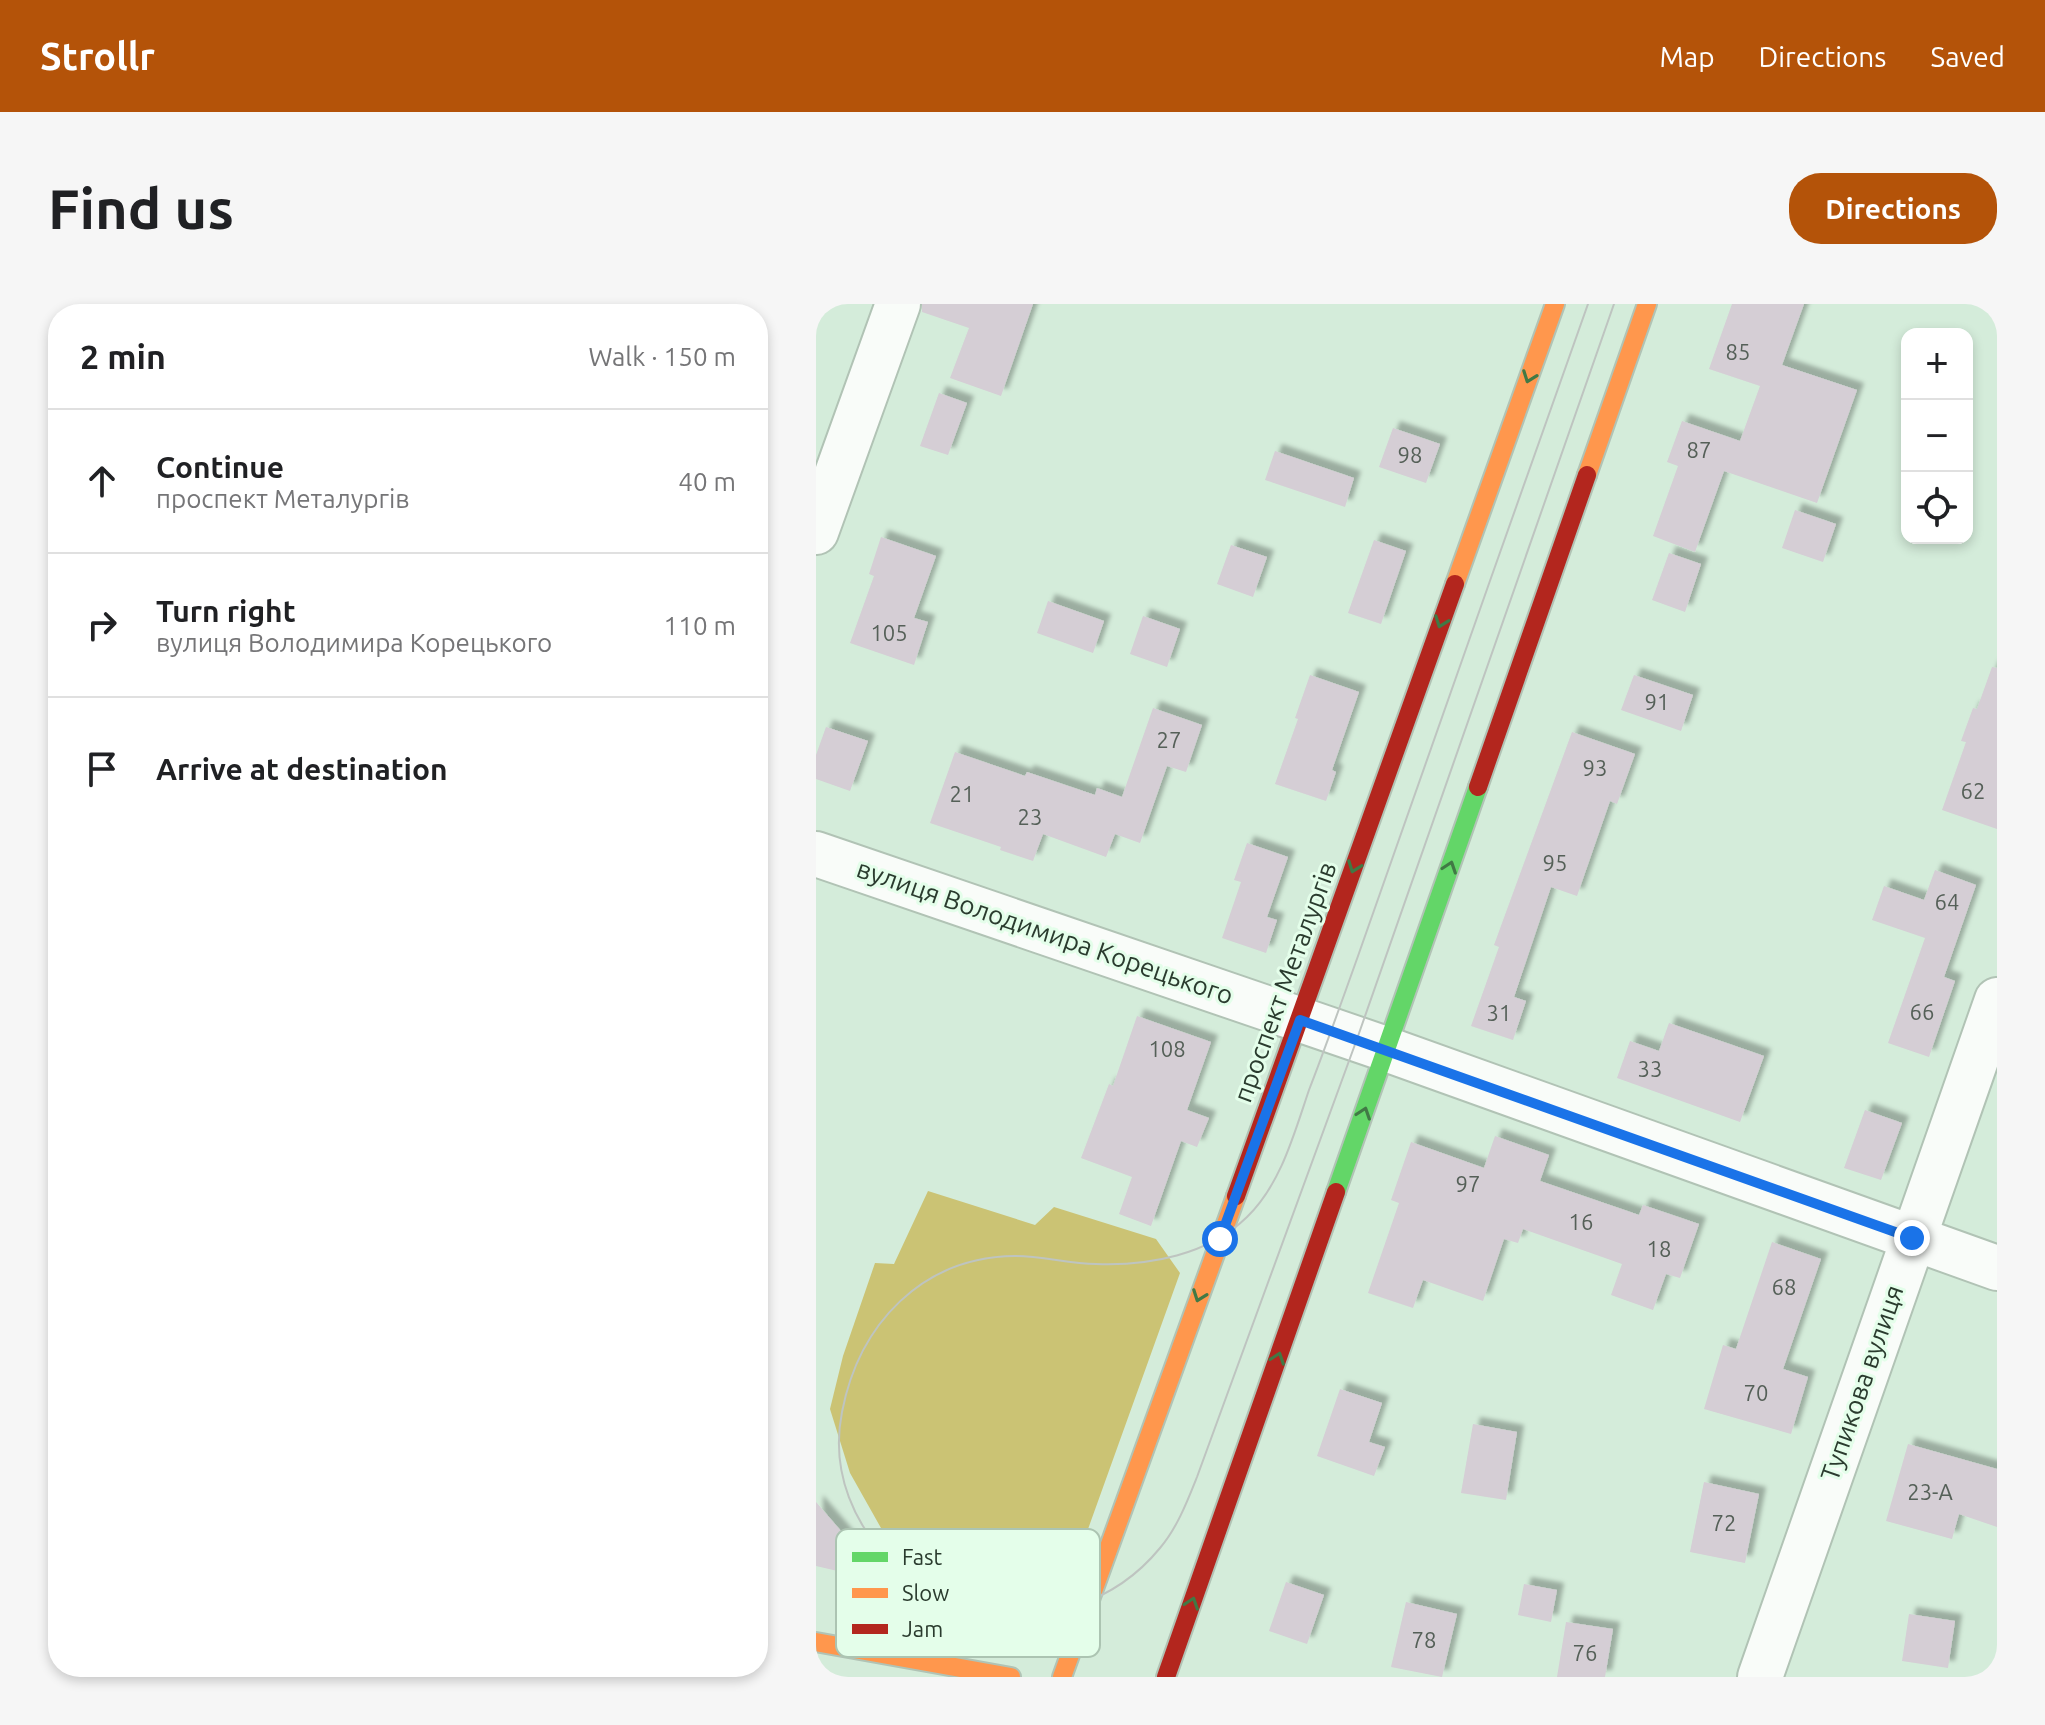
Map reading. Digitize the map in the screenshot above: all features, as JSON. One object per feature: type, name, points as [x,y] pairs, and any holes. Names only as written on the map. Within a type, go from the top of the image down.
[{"type":"main road","name":"проспект Металургів","points":[[1100,1572],[1555,304]]},
{"type":"main road","points":[[1166,1677],[1647,304]]},
{"type":"main road","points":[[816,1642],[836,1646]]},
{"type":"main road","points":[[900,1657],[1011,1677]]},
{"type":"main road","name":"проспект Металургів","points":[[1062,1677],[1069,1657]]},
{"type":"street","points":[[816,532],[898,304]]},
{"type":"street","name":"вулиця Володимира Корецького","points":[[816,854],[1386,1049],[1997,1268]]},
{"type":"street","name":"Тупикова вулиця","points":[[1760,1677],[1997,1000]]},
{"type":"shaded area","points":[[928,1191],[1035,1225],[1054,1207],[1156,1239],[1180,1273],[1088,1529],[881,1528],[850,1473],[830,1409],[843,1356],[875,1263],[894,1264]]},
{"type":"building","points":[[922,304],[1033,304],[1001,396],[950,378],[969,328],[922,312]]},
{"type":"building","points":[[1732,304],[1804,304],[1782,365],[1857,390],[1817,503],[1724,471],[1695,552],[1653,536],[1678,466],[1667,462],[1682,421],[1740,441],[1760,386],[1709,369]]},
{"type":"building","points":[[939,393],[967,403],[948,455],[920,446]]},
{"type":"building","points":[[1393,428],[1440,444],[1426,483],[1379,467]]},
{"type":"building","points":[[1275,451],[1354,478],[1345,507],[1265,480]]},
{"type":"building","points":[[1795,510],[1836,524],[1823,562],[1782,548]]},
{"type":"building","points":[[881,537],[936,556],[914,618],[928,622],[914,665],[850,643],[874,576],[869,574]]},
{"type":"building","points":[[1374,540],[1406,551],[1381,624],[1348,613]]},
{"type":"building","points":[[1231,545],[1267,557],[1253,597],[1217,584]]},
{"type":"building","points":[[1669,553],[1701,564],[1685,612],[1652,600]]},
{"type":"building","points":[[1048,601],[1104,621],[1093,653],[1037,633]]},
{"type":"building","points":[[1143,616],[1180,629],[1167,667],[1130,654]]},
{"type":"building","points":[[1992,667],[1997,668],[1997,829],[1942,810],[1966,742],[1961,741]]},
{"type":"building","points":[[1310,675],[1359,692],[1332,770],[1336,772],[1326,801],[1275,784]]},
{"type":"building","points":[[1634,675],[1693,695],[1681,731],[1621,710]]},
{"type":"building","points":[[1153,708],[1202,725],[1186,772],[1167,766],[1140,843],[1115,834],[1106,857],[1043,834],[1033,861],[930,823],[955,752],[1095,795],[1097,788],[1122,797]]},
{"type":"building","points":[[826,727],[868,741],[850,791],[816,779],[816,755]]},
{"type":"building","points":[[1572,732],[1635,754],[1617,804],[1610,801],[1577,896],[1551,887],[1514,997],[1526,1001],[1513,1040],[1471,1026],[1499,947],[1494,945]]},
{"type":"building","points":[[1247,843],[1288,857],[1267,917],[1277,920],[1266,953],[1222,938],[1241,882],[1234,880]]},
{"type":"building","points":[[1935,870],[1976,885],[1944,977],[1955,981],[1929,1057],[1888,1043],[1925,938],[1872,920],[1884,886],[1924,900]]},
{"type":"building","points":[[1137,1016],[1211,1042],[1187,1110],[1209,1118],[1197,1147],[1181,1141],[1151,1226],[1119,1214],[1132,1177],[1081,1158],[1109,1084],[1113,1086]]},
{"type":"building","points":[[1669,1023],[1764,1056],[1740,1122],[1617,1078],[1630,1041],[1659,1051]]},
{"type":"building","points":[[1865,1110],[1902,1123],[1881,1180],[1844,1168]]},
{"type":"building","points":[[1495,1136],[1549,1155],[1540,1181],[1639,1215],[1643,1205],[1699,1224],[1680,1278],[1666,1274],[1653,1310],[1611,1295],[1622,1264],[1523,1229],[1518,1243],[1504,1239],[1483,1301],[1423,1280],[1413,1308],[1368,1293],[1399,1203],[1391,1200],[1411,1142],[1484,1168]]},
{"type":"building","points":[[1772,1242],[1821,1259],[1783,1369],[1808,1377],[1791,1434],[1704,1409],[1723,1345],[1736,1349]]},
{"type":"building","points":[[1340,1389],[1382,1403],[1369,1442],[1385,1447],[1374,1476],[1317,1456]]},
{"type":"building","points":[[1473,1424],[1517,1432],[1506,1500],[1461,1493]]},
{"type":"building","points":[[1908,1444],[1997,1469],[1997,1527],[1959,1514],[1952,1539],[1886,1521]]},
{"type":"building","points":[[1704,1482],[1759,1494],[1745,1563],[1690,1552]]},
{"type":"building","points":[[816,1502],[839,1529],[836,1529],[836,1571],[816,1566]]},
{"type":"building","points":[[1286,1582],[1324,1595],[1307,1644],[1269,1631]]},
{"type":"building","points":[[1524,1584],[1557,1590],[1551,1622],[1518,1615]]},
{"type":"building","points":[[1406,1602],[1457,1614],[1442,1677],[1391,1667]]},
{"type":"building","points":[[1909,1614],[1955,1621],[1948,1668],[1902,1661]]},
{"type":"building","points":[[1566,1622],[1613,1629],[1605,1677],[1557,1677]]},
{"type":"tram line","points":[[866,1529],[849,1497],[843,1477],[839,1456],[842,1412],[850,1380],[863,1351],[900,1301],[951,1268],[982,1259],[1015,1256],[1116,1264],[1177,1256],[1214,1241],[1231,1230],[1259,1204],[1278,1174],[1588,304]]},
{"type":"tram line","points":[[1100,1596],[1122,1583],[1160,1548],[1177,1523],[1197,1477],[1357,1039],[1614,304]]},
{"type":"traffic: fast","points":[[1336,1192],[1478,787]]},
{"type":"traffic: slow","points":[[1455,584],[1555,304]]},
{"type":"traffic: slow","points":[[1587,475],[1647,304]]},
{"type":"traffic: slow","points":[[1100,1572],[1236,1196]]},
{"type":"traffic: slow","points":[[816,1642],[836,1646]]},
{"type":"traffic: slow","points":[[900,1657],[1011,1677]]},
{"type":"traffic: slow","points":[[1062,1677],[1069,1657]]},
{"type":"traffic: jam","points":[[1478,787],[1587,475]]},
{"type":"traffic: jam","points":[[1236,1196],[1455,584]]},
{"type":"traffic: jam","points":[[1166,1677],[1336,1192]]},
{"type":"route","points":[[1220,1239],[1300,1020],[1912,1238]]}]
